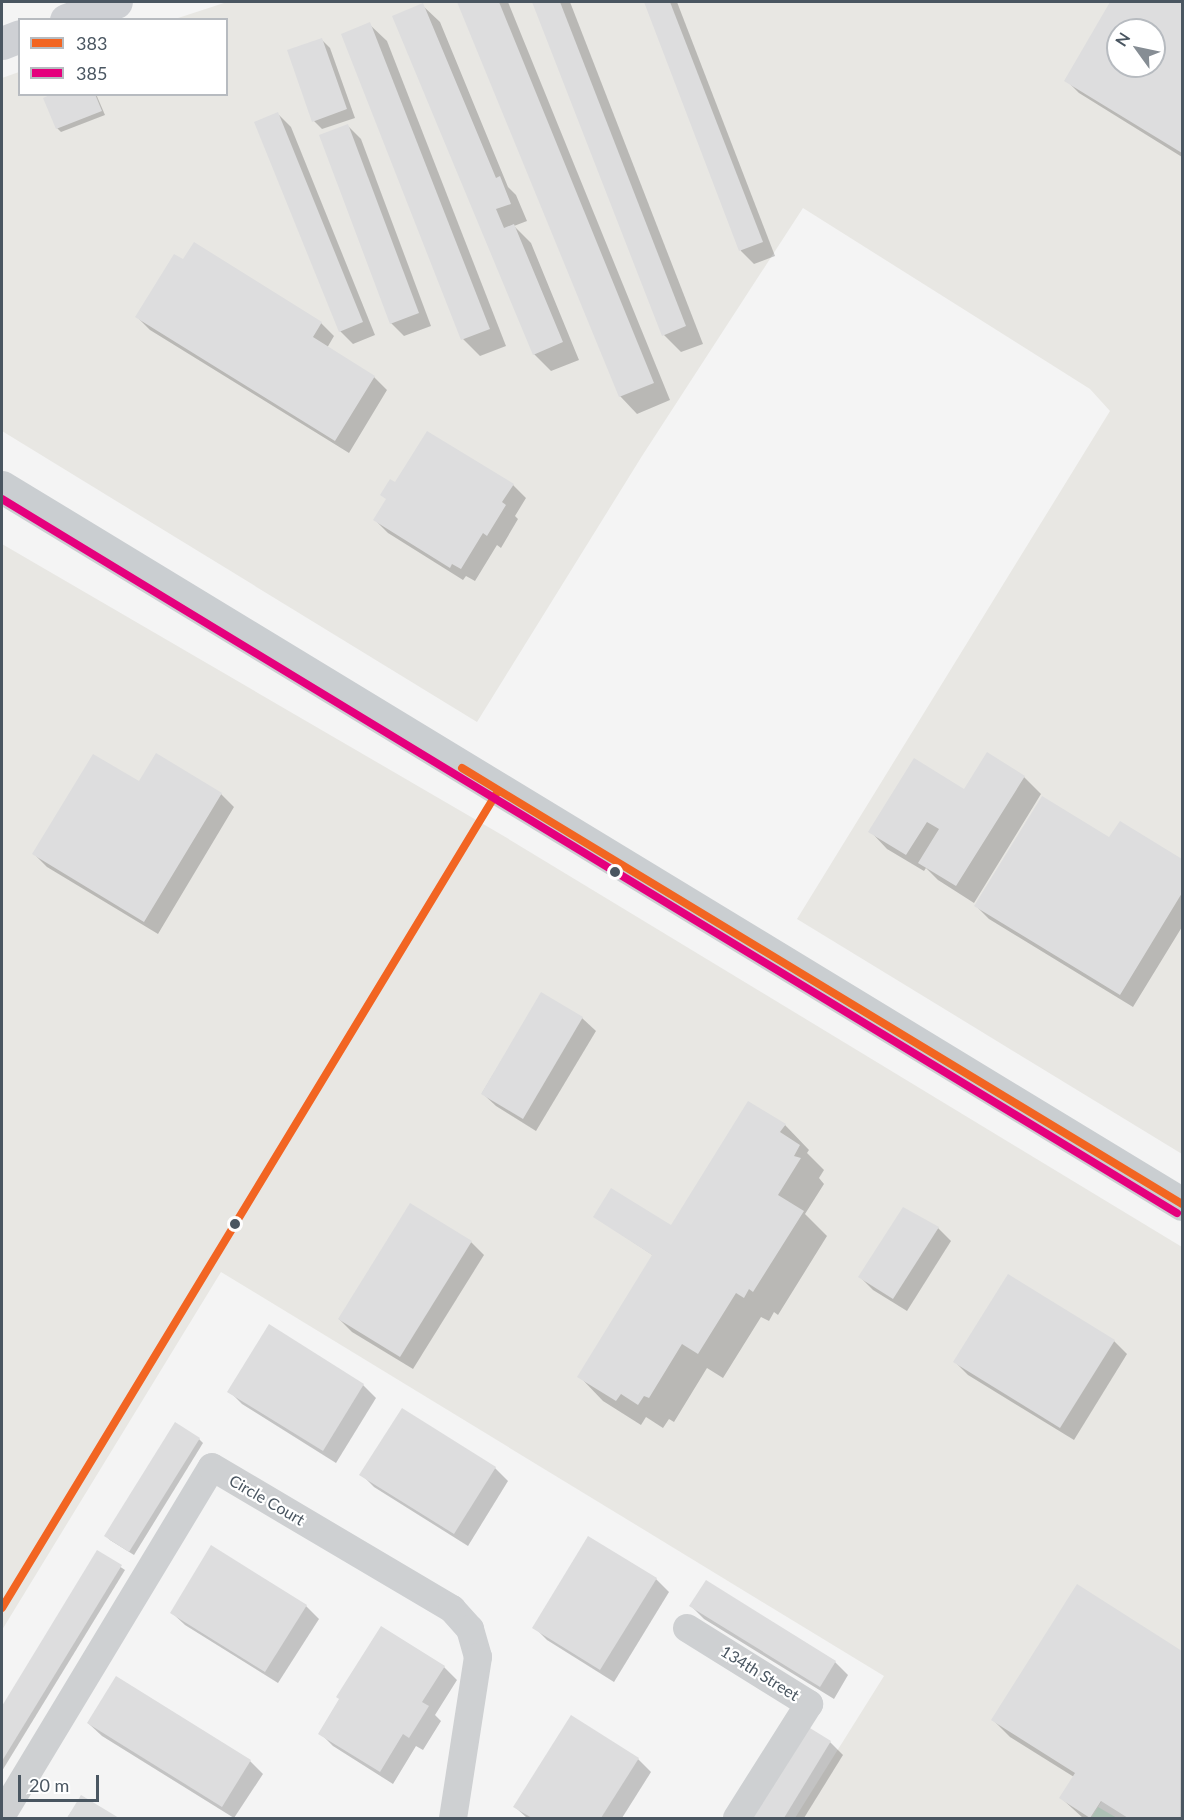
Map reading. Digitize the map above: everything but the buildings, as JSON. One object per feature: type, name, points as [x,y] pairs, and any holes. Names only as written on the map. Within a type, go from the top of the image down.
[{"type":"main road","points":[[2,487],[1182,1204]]},
{"type":"street","points":[[72,18],[116,2]]},
{"type":"street","points":[[2,43],[18,37]]},
{"type":"street","name":"Circle Court","points":[[2,1815],[212,1467],[452,1609],[470,1629],[478,1657],[453,1818]]},
{"type":"street","name":"134th Street","points":[[687,1628],[809,1704],[737,1818]]},
{"type":"shaded area","points":[[227,2],[1182,2],[1182,1154],[797,919],[1110,411],[1090,389],[803,208],[642,456],[477,722],[2,431],[2,78],[18,72],[18,96],[228,96],[228,18],[178,18]]},
{"type":"shaded area","points":[[2,544],[502,835],[1182,1247],[1182,1674],[1091,1818],[795,1818],[884,1676],[221,1272],[2,1630]]},
{"type":"green space","points":[[1098,1807],[1117,1818],[1091,1818]]},
{"type":"transit line","name":"385","points":[[2,499],[1177,1213]]},
{"type":"transit line","name":"383","points":[[462,768],[1182,1204]]},
{"type":"transit line","name":"383","points":[[2,1608],[498,791]]}]
